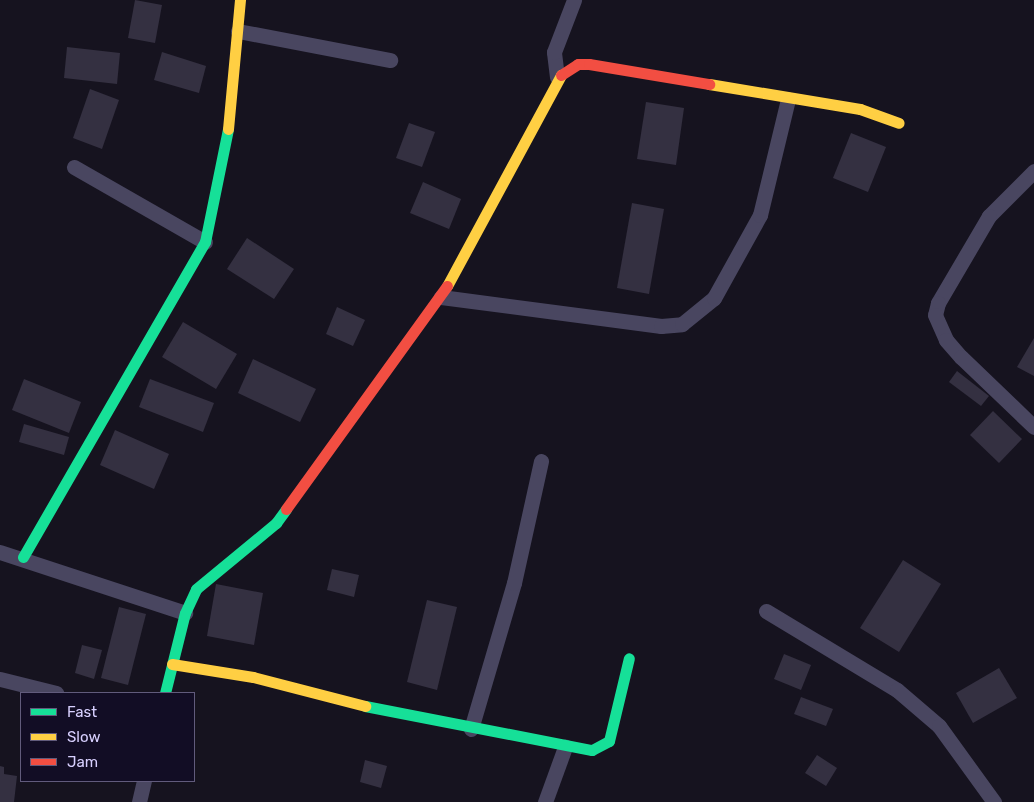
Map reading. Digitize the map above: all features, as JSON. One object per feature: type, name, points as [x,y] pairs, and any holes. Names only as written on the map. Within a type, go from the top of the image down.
[{"type":"street","points":[[24,557],[205,242],[226,154],[240,0]]},
{"type":"street","points":[[558,77],[554,52],[574,0]]},
{"type":"street","points":[[238,31],[390,60]]},
{"type":"street","points":[[166,692],[184,613],[196,589],[276,523],[440,297],[558,77],[578,64],[589,64],[788,99],[860,109],[899,123]]},
{"type":"street","points":[[440,297],[660,326],[682,324],[714,298],[760,215],[788,99]]},
{"type":"street","points":[[74,167],[205,242]]},
{"type":"street","points":[[1034,171],[989,216],[938,303],[936,315],[951,346],[1034,427]]},
{"type":"street","points":[[471,729],[514,583],[541,461]]},
{"type":"street","points":[[0,552],[24,557],[184,613]]},
{"type":"street","points":[[766,611],[897,690],[939,726],[994,802]]},
{"type":"street","points":[[172,664],[253,677],[471,729],[592,750],[609,741],[629,658]]},
{"type":"street","points":[[0,679],[52,692]]},
{"type":"street","points":[[545,802],[565,746]]},
{"type":"street","points":[[139,802],[144,782]]},
{"type":"building","points":[[135,0],[162,5],[155,43],[128,38]]},
{"type":"building","points":[[67,47],[120,53],[117,84],[64,78]]},
{"type":"building","points":[[162,52],[206,66],[199,93],[154,80]]},
{"type":"building","points":[[90,89],[119,100],[102,149],[73,138]]},
{"type":"building","points":[[646,102],[684,108],[676,165],[637,159]]},
{"type":"building","points":[[409,123],[435,132],[422,167],[396,158]]},
{"type":"building","points":[[851,133],[886,147],[868,192],[833,178]]},
{"type":"building","points":[[423,182],[461,199],[449,229],[410,213]]},
{"type":"building","points":[[632,203],[664,209],[649,294],[617,288]]},
{"type":"building","points":[[247,238],[294,269],[274,299],[227,269]]},
{"type":"building","points":[[337,307],[365,320],[353,346],[326,334]]},
{"type":"building","points":[[183,322],[237,354],[216,389],[162,357]]},
{"type":"building","points":[[1034,338],[1034,376],[1017,367]]},
{"type":"building","points":[[253,359],[316,389],[300,422],[238,393]]},
{"type":"building","points":[[957,371],[989,396],[981,406],[949,382]]},
{"type":"building","points":[[24,379],[81,402],[69,433],[12,410]]},
{"type":"building","points":[[150,379],[214,403],[203,432],[139,407]]},
{"type":"building","points":[[993,411],[1022,439],[999,463],[970,435]]},
{"type":"building","points":[[24,424],[69,437],[64,455],[19,442]]},
{"type":"building","points":[[115,430],[169,454],[154,489],[100,465]]},
{"type":"building","points":[[903,560],[941,584],[899,652],[860,628]]},
{"type":"building","points":[[332,569],[359,575],[354,597],[327,590]]},
{"type":"building","points":[[216,584],[263,593],[254,645],[207,636]]},
{"type":"building","points":[[427,600],[457,607],[437,690],[407,682]]},
{"type":"building","points":[[119,607],[146,614],[128,685],[101,678]]},
{"type":"building","points":[[82,645],[102,650],[94,679],[75,673]]},
{"type":"building","points":[[784,654],[811,665],[801,690],[774,679]]},
{"type":"building","points":[[999,668],[1017,698],[973,723],[956,693]]},
{"type":"building","points":[[801,697],[833,709],[826,726],[794,714]]},
{"type":"building","points":[[817,755],[837,768],[826,786],[805,773]]},
{"type":"building","points":[[365,760],[387,766],[381,788],[360,782]]},
{"type":"building","points":[[0,766],[4,767],[4,774],[17,776],[14,802],[0,802]]},
{"type":"traffic: fast","points":[[23,557],[205,242],[228,129]]},
{"type":"traffic: fast","points":[[165,692],[185,613],[196,589],[276,523],[286,509]]},
{"type":"traffic: fast","points":[[365,706],[592,750],[609,741],[629,658]]},
{"type":"traffic: slow","points":[[228,129],[240,0]]},
{"type":"traffic: slow","points":[[447,286],[561,75]]},
{"type":"traffic: slow","points":[[709,84],[860,109],[899,123]]},
{"type":"traffic: slow","points":[[172,664],[253,677],[365,706]]},
{"type":"traffic: jam","points":[[561,75],[578,64],[589,64],[709,84]]},
{"type":"traffic: jam","points":[[286,509],[447,286]]}]
